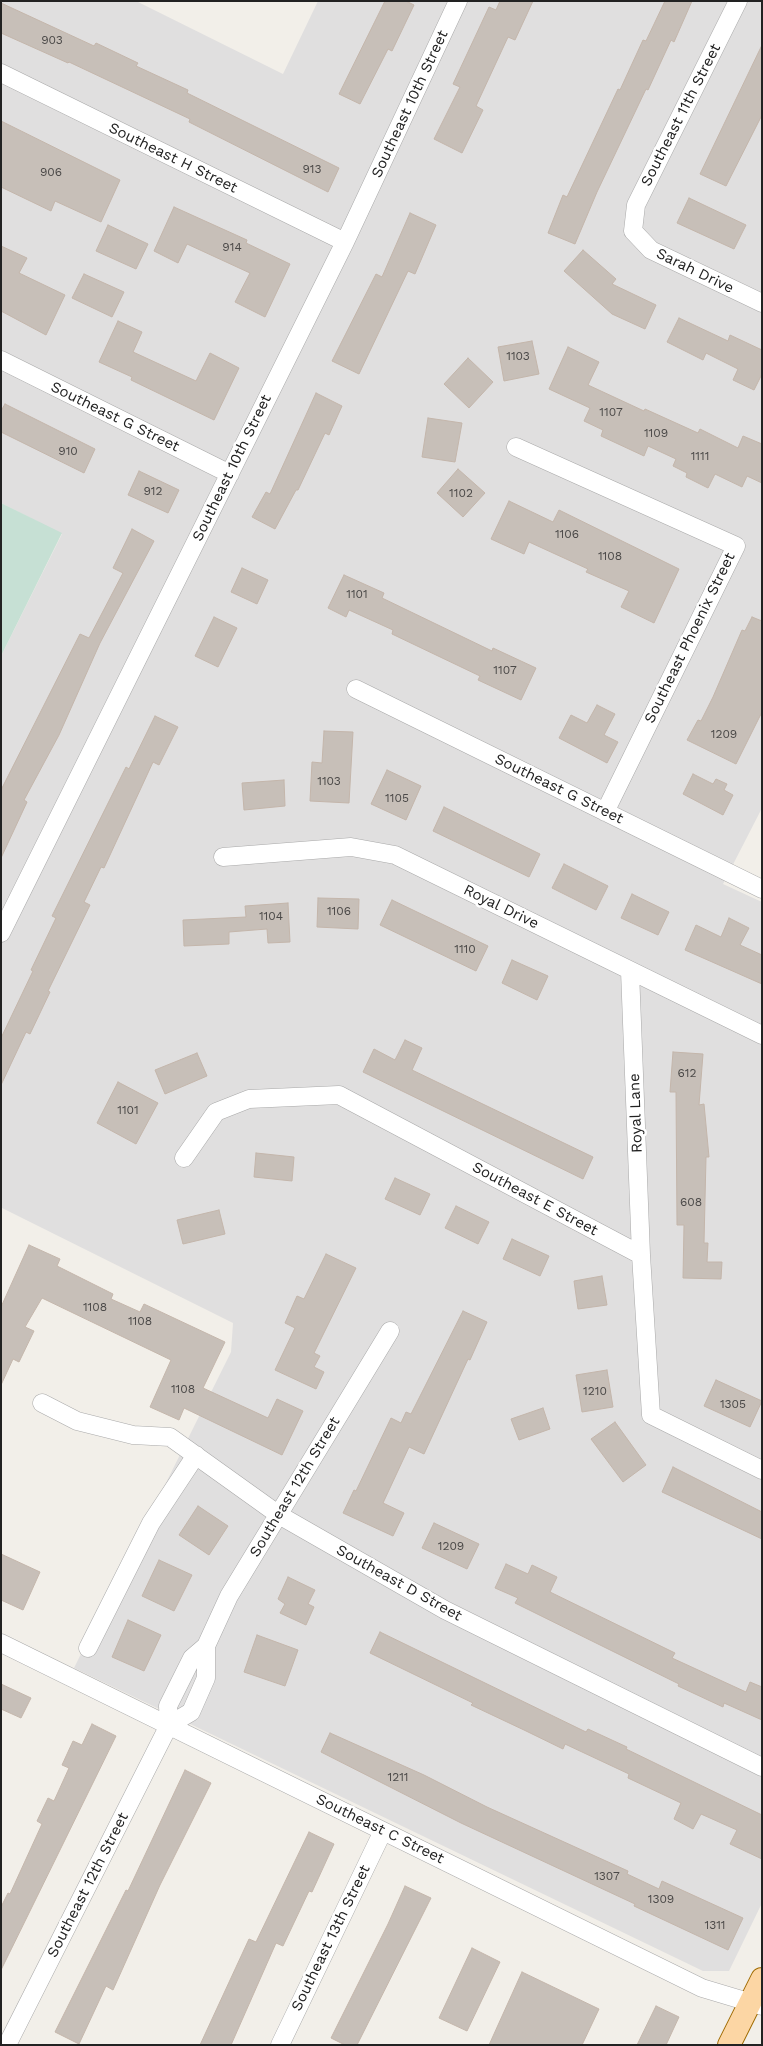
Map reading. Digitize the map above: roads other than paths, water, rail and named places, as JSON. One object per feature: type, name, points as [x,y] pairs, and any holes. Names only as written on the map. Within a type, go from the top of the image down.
[{"type":"main road","points":[[730,2045],[756,2004],[762,1979]]},
{"type":"street","name":"Southeast 10th Street","points":[[1,933],[345,242],[458,1]]},
{"type":"street","name":"Southeast 11th Street","points":[[634,232],[636,205],[738,1]]},
{"type":"street","name":"Southeast H Street","points":[[1,73],[345,242]]},
{"type":"street","name":"Sarah Drive","points":[[634,232],[651,250],[762,303]]},
{"type":"street","name":"Southeast G Street","points":[[1,360],[230,474]]},
{"type":"street","name":"Southeast Phoenix Street","points":[[516,448],[736,546],[605,812]]},
{"type":"street","name":"Southeast G Street","points":[[356,689],[762,889]]},
{"type":"street","name":"Royal Drive","points":[[224,857],[351,847],[395,855],[762,1035]]},
{"type":"street","name":"Royal Lane","points":[[630,971],[641,1255]]},
{"type":"street","name":"Southeast E Street","points":[[184,1158],[216,1112],[249,1099],[339,1095],[641,1255]]},
{"type":"street","points":[[641,1255],[651,1415],[762,1470]]},
{"type":"street","name":"Southeast 12th Street","points":[[7,2045],[169,1725],[168,1706],[192,1658],[206,1646],[229,1596],[390,1331]]},
{"type":"street","name":"Southeast D Street","points":[[42,1403],[77,1421],[133,1435],[170,1437],[279,1515],[445,1610],[762,1767]]},
{"type":"street","points":[[88,1648],[151,1523],[196,1455]]},
{"type":"street","name":"Southeast C Street","points":[[1,1643],[702,1988],[756,2004]]},
{"type":"street","name":"Southeast 13th Street","points":[[280,2045],[382,1831]]}]
